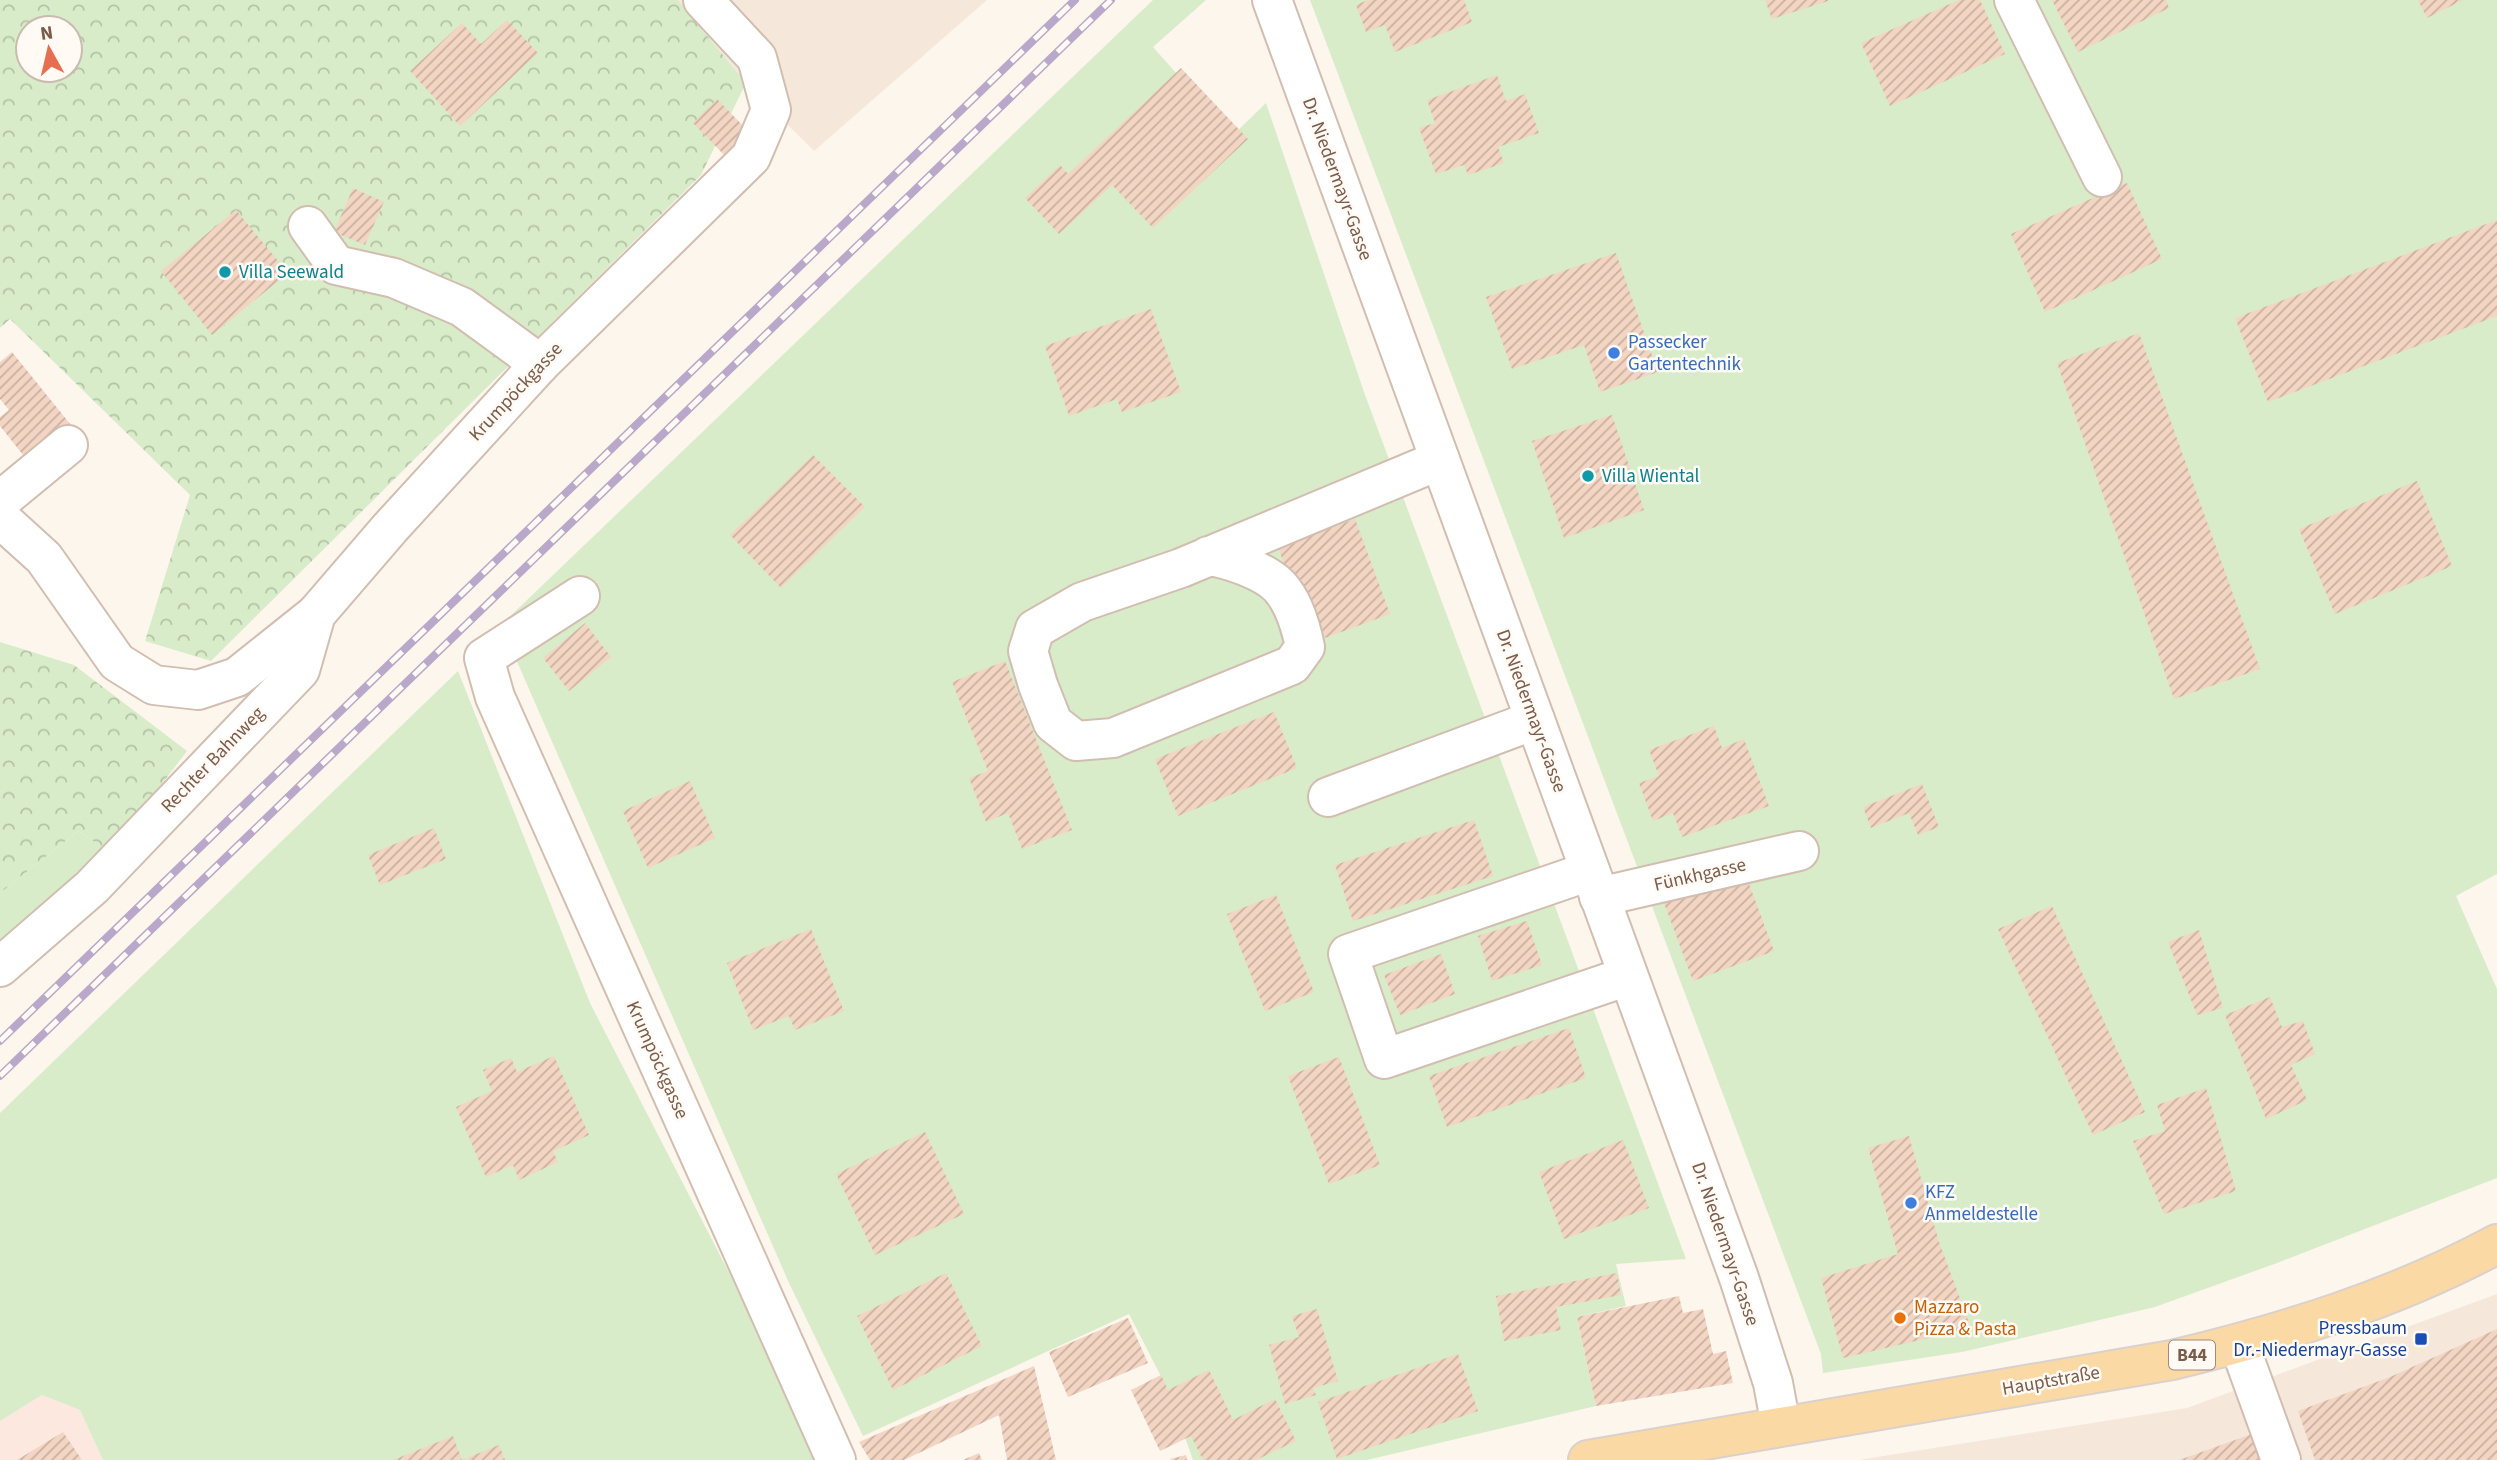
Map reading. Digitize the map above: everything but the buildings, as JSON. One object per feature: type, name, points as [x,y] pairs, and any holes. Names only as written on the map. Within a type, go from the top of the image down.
[{"type":"main road","name":"Hauptstraße","points":[[1588,1460],[2172,1360],[2239,1344],[2381,1298],[2497,1244]]},
{"type":"street","name":"Krumpöckgasse","points":[[390,528],[540,364],[648,261],[751,157],[771,110],[757,58],[703,0]]},
{"type":"street","name":"Dr. Niedermayr-Gasse","points":[[1272,0],[1739,1278],[1773,1383],[1781,1426]]},
{"type":"street","points":[[2014,0],[2102,177]]},
{"type":"street","points":[[308,226],[335,265],[394,278],[461,307],[540,364]]},
{"type":"street","points":[[0,501],[68,445]]},
{"type":"street","points":[[1208,556],[1227,558],[1279,586],[1300,625],[1305,647],[1292,665],[1113,738],[1076,741],[1053,723],[1028,651],[1035,629],[1082,602],[1208,556],[1440,460]]},
{"type":"street","points":[[0,518],[44,558],[117,662],[154,685],[198,690],[237,677],[316,614]]},
{"type":"street","name":"Rechter Bahnweg","points":[[0,967],[92,887],[300,670],[316,614],[390,528]]},
{"type":"street","points":[[1258,534],[1258,574]]},
{"type":"street","name":"Krumpöckgasse","points":[[580,596],[484,658],[495,697],[836,1460]]},
{"type":"street","points":[[1328,797],[1535,720]]},
{"type":"street","name":"Fünkhgasse","points":[[1629,976],[1384,1059],[1348,954],[1595,884],[1799,851]]},
{"type":"street","points":[[2239,1344],[2281,1460]]},
{"type":"shaded area","points":[[678,0],[987,0],[814,151],[746,83]]},
{"type":"shaded area","points":[[2497,1294],[2497,1460],[1858,1460],[2187,1408]]},
{"type":"shaded area","points":[[42,1395],[80,1410],[103,1460],[0,1460],[0,1421]]},
{"type":"green space","points":[[0,0],[678,0],[746,83],[701,175],[211,661],[145,641],[190,495],[10,319],[0,328]]},
{"type":"green space","points":[[1153,0],[1206,0],[1153,47],[1232,136],[1266,103],[1364,392],[1686,1259],[1616,1264],[1626,1306],[1577,1317],[1596,1406],[1367,1460],[1193,1460],[1168,1390],[1129,1314],[863,1436],[789,1283],[501,625]]},
{"type":"green space","points":[[1310,0],[2497,0],[2497,874],[2456,896],[2497,989],[2497,1178],[2155,1307],[1962,1352],[1823,1373],[1821,1354]]},
{"type":"green space","points":[[0,642],[74,665],[187,751],[110,852],[78,831],[0,893]]},
{"type":"green space","points":[[458,671],[590,1003],[740,1294],[817,1460],[103,1460],[80,1410],[42,1395],[0,1421],[0,1113]]},
{"type":"green space","points":[[78,831],[110,852],[0,944],[0,893]]},
{"type":"railway","points":[[0,1041],[1075,0]]},
{"type":"railway","points":[[0,1076],[1111,0]]},
{"type":"place","name":"Villa Seewald","points":[[225,272]]},
{"type":"place","name":"Passecker Gartentechnik","points":[[1614,353]]},
{"type":"place","name":"Villa Wiental","points":[[1588,476]]},
{"type":"place","name":"KFZ Anmeldestelle","points":[[1911,1203]]},
{"type":"place","name":"Mazzaro Pizza & Pasta","points":[[1900,1318]]},
{"type":"place","name":"Pressbaum Dr.-Niedermayr-Gasse","points":[[2421,1339]]}]
